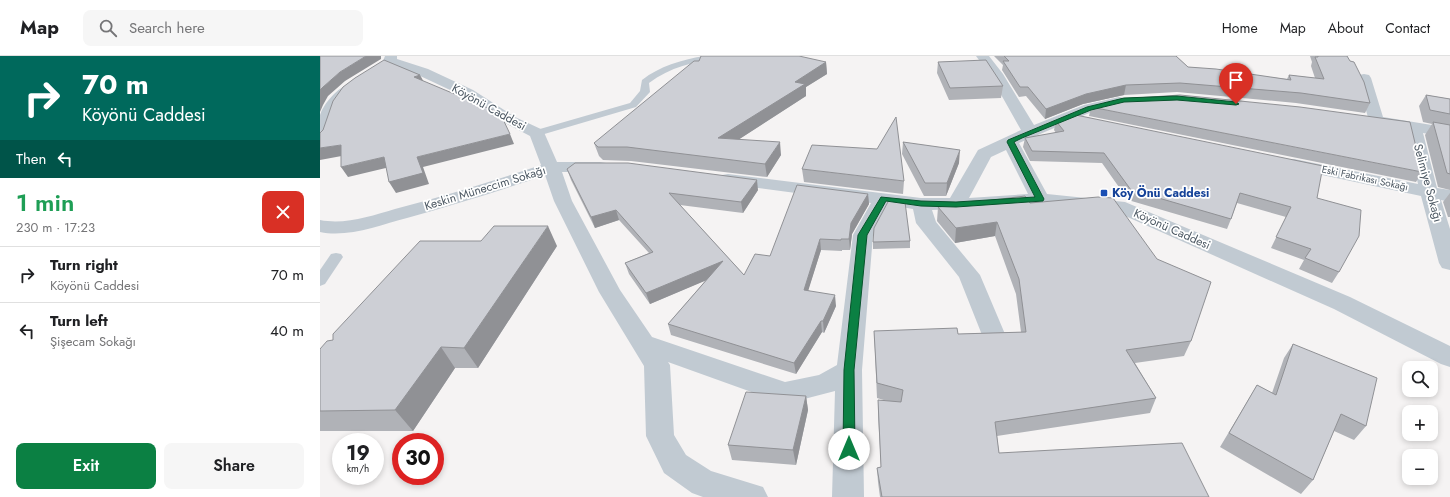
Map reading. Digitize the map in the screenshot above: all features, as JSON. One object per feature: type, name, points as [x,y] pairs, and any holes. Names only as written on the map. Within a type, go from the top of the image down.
[{"type":"street","points":[[982,56],[996,74],[1030,132]]},
{"type":"street","name":"Köyönü Caddesi","points":[[386,62],[423,72],[468,93],[510,120],[537,133],[551,167]]},
{"type":"street","points":[[1364,78],[1369,120],[1450,133]]},
{"type":"street","points":[[320,139],[329,112],[336,100],[362,79]]},
{"type":"street","points":[[956,204],[984,154],[1030,132],[1089,108],[1132,100]]},
{"type":"street","points":[[1068,117],[1098,124]]},
{"type":"street","name":"Selimiye Sokağı","points":[[1413,126],[1429,191],[1450,263]]},
{"type":"street","points":[[1010,142],[1040,199]]},
{"type":"street","name":"Eski Fabrikası Sokağı","points":[[1275,160],[1450,196]]},
{"type":"street","points":[[551,167],[616,167]]},
{"type":"street","name":"Keskin Müneccim Sokağı","points":[[320,226],[327,229],[363,224],[496,187],[551,167],[563,201],[610,292],[657,365],[660,436],[675,464],[703,484],[752,497]]},
{"type":"street","name":"Köyönü Caddesi","points":[[710,177],[884,198],[921,204],[956,204],[1040,199],[1118,206],[1342,303],[1450,357]]},
{"type":"street","points":[[848,497],[849,370],[863,235],[884,198]]},
{"type":"street","points":[[921,204],[926,223],[969,275],[993,334]]},
{"type":"street","points":[[643,343],[785,394],[825,384],[849,370]]},
{"type":"lane","points":[[537,133],[633,105],[645,92],[645,82],[655,74],[701,58],[718,56]]},
{"type":"lane","points":[[320,281],[336,258]]},
{"type":"building","points":[[320,56],[366,56],[340,72],[320,90]]},
{"type":"building","points":[[701,56],[799,56],[826,62],[795,82],[805,84],[718,138],[780,142],[765,164],[627,147],[598,147],[594,143],[694,61],[699,61]]},
{"type":"building","points":[[1004,56],[1176,56],[1188,67],[1216,69],[1291,80],[1289,75],[1324,79],[1315,57],[1347,56],[1350,61],[1354,62],[1364,82],[1370,103],[1301,93],[1180,83],[1126,85],[1086,94],[1046,109],[1028,87],[1020,87],[1003,61],[1009,61]]},
{"type":"building","points":[[384,60],[420,75],[414,77],[495,111],[501,115],[510,134],[417,157],[423,173],[389,182],[384,157],[341,167],[341,145],[320,148],[320,133],[323,130],[333,101],[343,87]]},
{"type":"building","points":[[986,60],[1003,86],[950,88],[938,62]]},
{"type":"building","points":[[1180,95],[1300,107],[1410,122],[1422,172],[1091,107],[1121,99]]},
{"type":"building","points":[[1426,95],[1450,99],[1450,114],[1430,110]]},
{"type":"building","points":[[1071,114],[1323,166],[1317,198],[1361,210],[1359,236],[1339,272],[1305,258],[1311,249],[1276,237],[1291,207],[1240,193],[1231,219],[1131,190],[1104,153],[1032,151],[1025,138],[1064,131],[1056,121]]},
{"type":"building","points":[[896,117],[904,181],[802,169],[812,145],[877,149]]},
{"type":"building","points":[[1433,122],[1450,125],[1450,174],[1447,173]]},
{"type":"building","points":[[903,142],[960,150],[947,183],[925,183]]},
{"type":"building","points":[[575,163],[628,163],[757,180],[741,202],[669,193],[744,275],[755,254],[770,256],[797,185],[868,194],[851,223],[849,239],[820,239],[804,290],[835,295],[823,321],[821,321],[794,363],[668,324],[723,261],[646,293],[625,263],[653,252],[616,210],[591,217],[567,169]]},
{"type":"building","points":[[1025,196],[1030,203],[1098,197],[1113,198],[1157,259],[1211,282],[1191,341],[1126,350],[1156,398],[995,422],[999,453],[1182,443],[1209,497],[882,497],[877,468],[881,467],[878,400],[901,402],[903,390],[877,383],[874,331],[957,328],[958,334],[1026,332],[1019,279],[997,222],[956,228],[938,207]]},
{"type":"building","points":[[889,200],[905,202],[910,241],[873,242],[874,228]]},
{"type":"building","points":[[494,226],[548,226],[464,348],[441,347],[395,410],[320,411],[320,349],[327,341],[333,340],[333,334],[420,241],[481,241]]},
{"type":"building","points":[[1293,344],[1377,378],[1366,426],[1341,414],[1313,480],[1229,433],[1257,385],[1276,395]]},
{"type":"building","points":[[746,392],[806,396],[793,450],[728,445]]},
{"type":"place","name":"Köy Önü Caddesi","points":[[1104,193]]},
{"type":"route","points":[[849,449],[849,370],[863,235],[884,198],[921,204],[956,204],[1040,199],[1010,142],[1030,132],[1089,108],[1124,100],[1177,98],[1236,104]]}]
